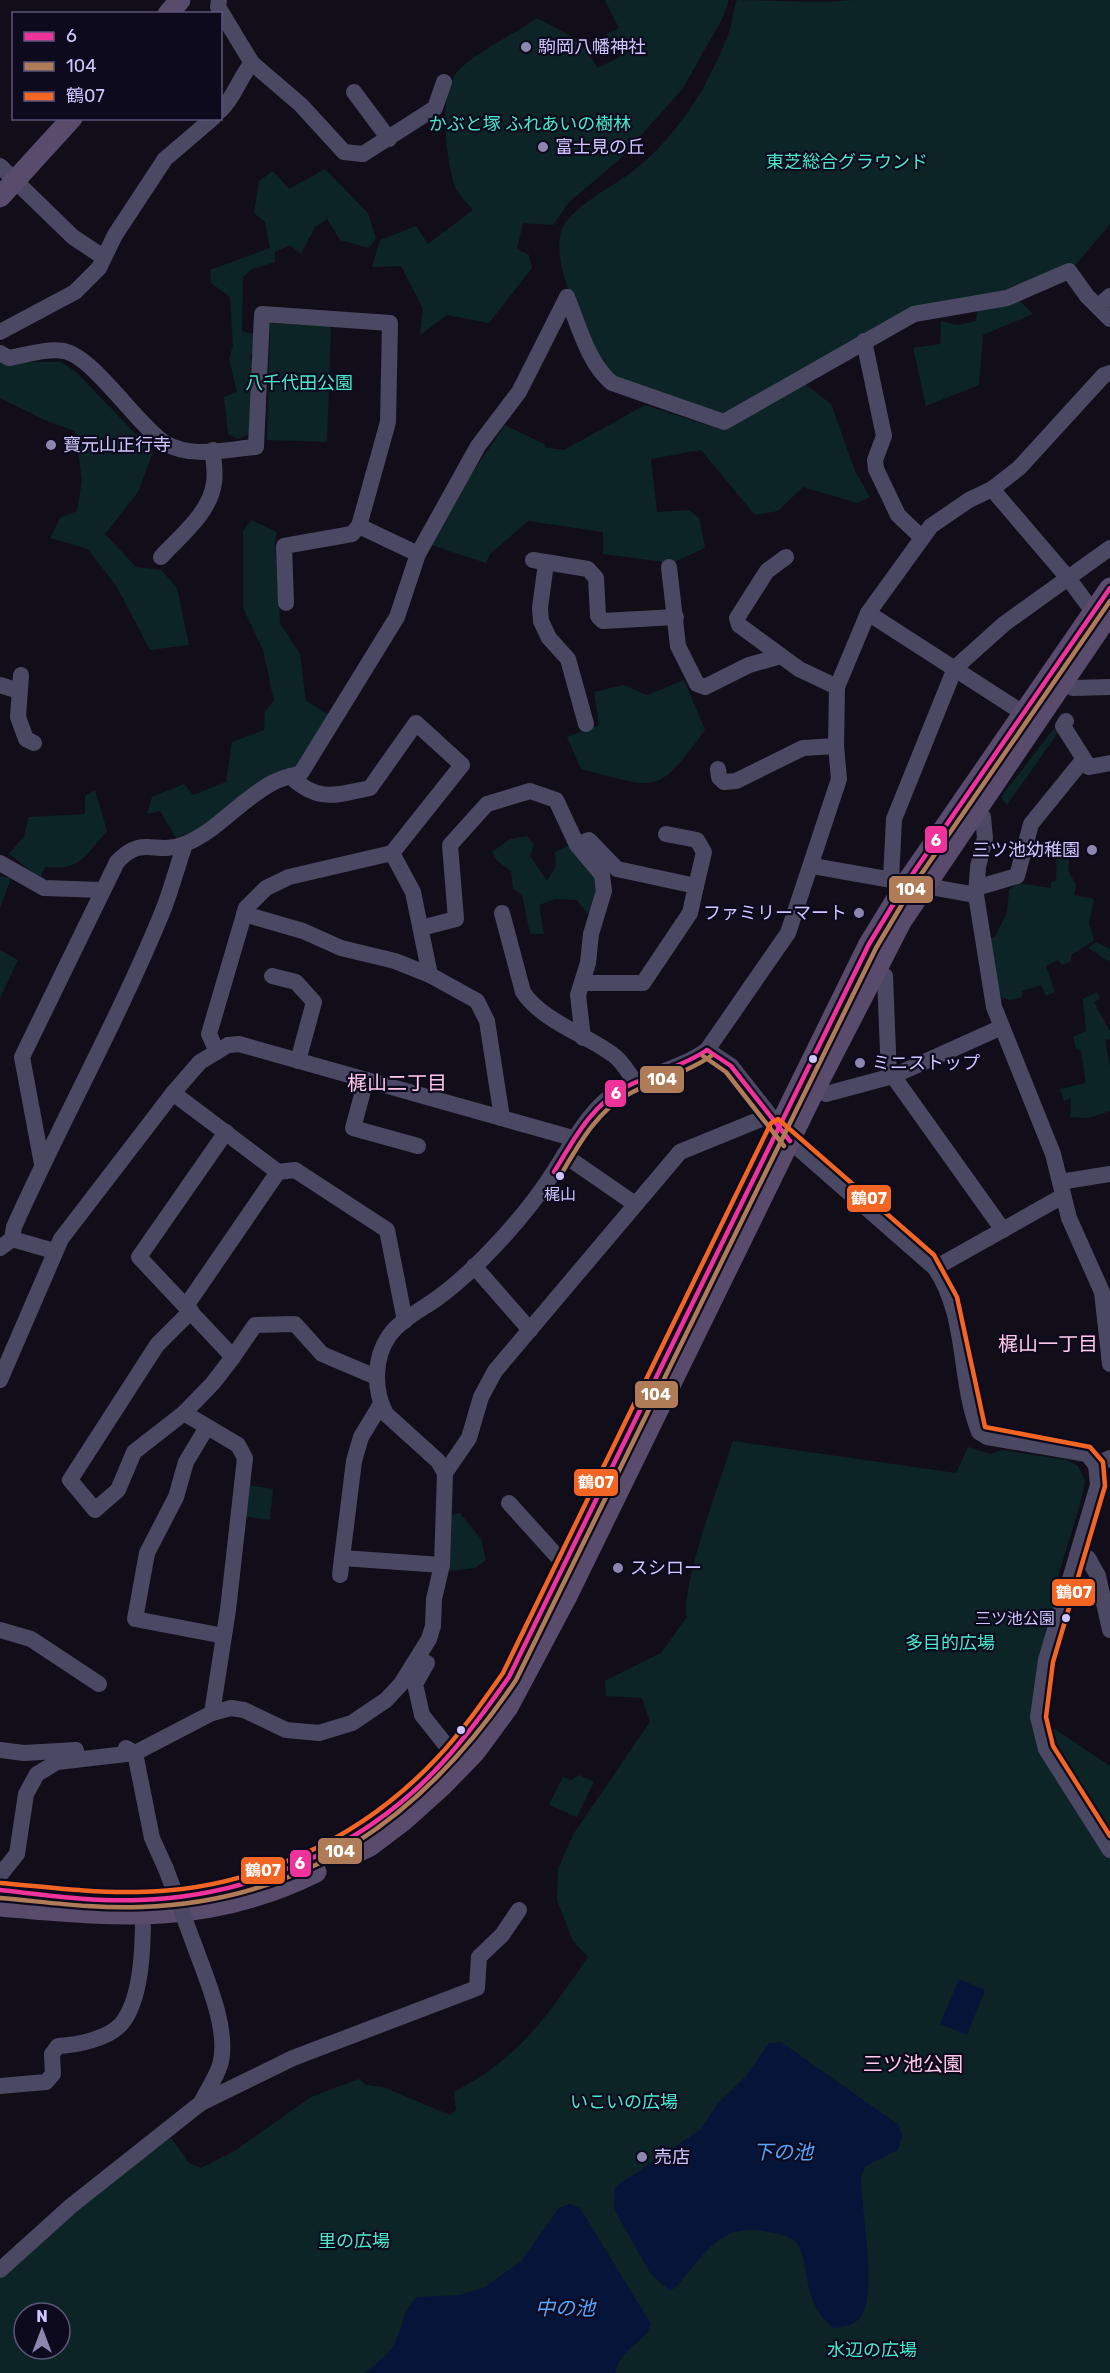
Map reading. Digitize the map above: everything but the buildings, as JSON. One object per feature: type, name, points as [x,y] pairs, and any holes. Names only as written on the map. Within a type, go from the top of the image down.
[{"type":"main road","points":[[170,12],[180,0]]},
{"type":"main road","points":[[0,197],[7,173],[70,120]]},
{"type":"main road","points":[[907,882],[974,811],[1029,717],[1064,682],[1104,620],[1110,588]]},
{"type":"main road","points":[[0,1906],[143,1916],[201,1909],[275,1890],[370,1846],[403,1821],[475,1752],[508,1707],[568,1594],[779,1127],[815,1089],[867,967],[907,882],[1104,620]]},
{"type":"main road","points":[[0,1890],[95,1899],[157,1899],[207,1893],[262,1879],[310,1860],[361,1834],[406,1799],[453,1754],[509,1677],[779,1127],[867,967]]},
{"type":"street","points":[[222,12],[252,63],[301,105],[344,152],[363,154],[435,108],[444,82]]},
{"type":"street","points":[[222,109],[230,102],[244,72],[252,63]]},
{"type":"street","points":[[354,92],[389,139]]},
{"type":"street","points":[[0,332],[75,292],[99,268],[115,235],[165,159],[211,120]]},
{"type":"street","points":[[7,173],[73,237],[104,257]]},
{"type":"street","points":[[42,1164],[22,1057],[101,890],[117,862],[128,850],[138,846],[166,848],[185,844],[212,828],[273,782],[301,773],[397,617],[418,554],[478,446],[519,392],[567,297],[594,360],[603,375],[612,383],[723,422],[914,314],[1007,298],[1069,271],[1087,296],[1104,301],[1110,319]]},
{"type":"street","points":[[0,352],[9,358],[56,350],[67,351],[84,363],[165,443],[194,452],[256,447],[262,315],[390,323],[388,423],[359,526],[352,534],[284,546],[286,603]]},
{"type":"street","points":[[864,341],[884,436],[875,460],[876,469],[898,515],[921,537]]},
{"type":"street","points":[[453,1754],[422,1715],[415,1684],[437,1645],[433,1626],[434,1599],[442,1565],[445,1473],[438,1461],[386,1414],[381,1404],[376,1377],[389,1336],[405,1321],[442,1296],[494,1247],[531,1201],[601,1105],[615,1094],[636,1083],[688,1062],[708,1050],[788,933],[813,866],[839,779],[836,746],[837,687],[868,614],[921,537],[946,516],[992,489],[1019,468],[1108,377]]},
{"type":"street","points":[[161,557],[199,516],[210,499],[214,482],[213,450]]},
{"type":"street","points":[[992,489],[1104,620]]},
{"type":"street","points":[[359,526],[418,554]]},
{"type":"street","points":[[907,882],[894,819],[955,668],[1004,624],[1110,548]]},
{"type":"street","points":[[786,557],[767,571],[737,618],[739,625],[799,669],[837,687]]},
{"type":"street","points":[[586,724],[568,659],[549,638],[541,621],[539,561],[588,570],[593,573],[596,578],[598,616],[603,621],[676,617]]},
{"type":"street","points":[[669,567],[678,646],[697,684],[705,687],[749,665],[781,656]]},
{"type":"street","points":[[868,614],[1029,717]]},
{"type":"street","points":[[1064,682],[1085,693],[1110,687]]},
{"type":"street","points":[[0,685],[20,683],[18,717],[26,739],[34,743]]},
{"type":"street","points":[[1066,721],[1063,726],[1089,766],[1110,763]]},
{"type":"street","points":[[217,1052],[209,1034],[246,908],[266,888],[289,877],[392,853],[462,765],[416,723],[370,788],[328,797],[301,787],[290,776]]},
{"type":"street","points":[[718,769],[719,777],[724,782],[736,781],[802,748],[836,746]]},
{"type":"street","points":[[813,866],[976,892],[1017,876],[1031,824],[1083,760]]},
{"type":"street","points":[[421,928],[456,920],[450,845],[487,804],[530,791],[556,800],[577,845],[602,875],[604,891],[591,934],[588,963],[578,995],[583,1038]]},
{"type":"street","points":[[974,811],[983,817],[985,838],[976,892],[988,980],[1002,1028],[1053,1154],[1069,1218],[1103,1276],[1102,1292],[1110,1364]]},
{"type":"street","points":[[582,983],[643,983],[690,913],[704,852],[697,840],[666,834]]},
{"type":"street","points":[[577,845],[590,840],[617,869],[696,886]]},
{"type":"street","points":[[54,1251],[6,1243],[42,1164],[100,1048],[162,912],[185,844]]},
{"type":"street","points":[[392,853],[413,892],[430,975]]},
{"type":"street","points":[[1,863],[44,888],[101,890]]},
{"type":"street","points":[[502,913],[524,992],[530,1002],[583,1038],[614,1055],[636,1083]]},
{"type":"street","points":[[244,914],[303,931],[341,948],[395,962],[430,975],[477,1001],[487,1021],[502,1118]]},
{"type":"street","points":[[867,967],[885,976],[891,1077],[1003,1230]]},
{"type":"street","points":[[272,976],[296,982],[314,1002],[298,1061]]},
{"type":"street","points":[[815,1089],[826,1094],[891,1077],[1002,1028]]},
{"type":"street","points":[[0,1380],[54,1251],[173,1093],[200,1062],[228,1045],[239,1044],[576,1138]]},
{"type":"street","points":[[708,1050],[731,1066],[779,1127],[935,1268],[944,1281],[954,1309],[979,1432],[987,1437],[1087,1454],[1103,1461],[1098,1485],[1046,1660],[1038,1717],[1046,1749],[1110,1850]]},
{"type":"street","points":[[366,1080],[353,1128],[418,1146]]},
{"type":"street","points":[[173,1093],[278,1172],[295,1170],[387,1230],[405,1321]]},
{"type":"street","points":[[445,1473],[469,1438],[481,1396],[490,1380],[680,1152],[779,1127]]},
{"type":"street","points":[[226,1132],[139,1257],[233,1357]]},
{"type":"street","points":[[564,1155],[635,1204]]},
{"type":"street","points":[[278,1172],[189,1309],[157,1345],[70,1480],[95,1510],[118,1490],[134,1452],[184,1413],[213,1383],[255,1325],[295,1324],[322,1354],[376,1377]]},
{"type":"street","points":[[935,1268],[1003,1230],[1062,1189],[1110,1174]]},
{"type":"street","points":[[474,1266],[530,1330]]},
{"type":"street","points":[[381,1404],[361,1437],[354,1461],[341,1566],[442,1565]]},
{"type":"street","points":[[184,1413],[238,1445],[245,1458],[224,1636],[212,1713]]},
{"type":"street","points":[[207,1427],[186,1462],[176,1497],[147,1553],[135,1619],[224,1636]]},
{"type":"street","points":[[509,1503],[564,1564]]},
{"type":"street","points":[[1077,1555],[1088,1558],[1098,1576],[1110,1630]]},
{"type":"street","points":[[0,1875],[17,1854],[21,1809],[26,1794],[38,1774],[57,1762],[135,1754],[212,1713],[231,1708],[244,1710],[286,1730],[319,1733],[337,1730],[368,1714],[401,1684],[429,1639],[433,1626]]},
{"type":"street","points":[[0,1630],[31,1639],[99,1684]]},
{"type":"street","points":[[0,1750],[24,1753],[124,1747],[135,1754],[152,1838],[195,1947],[219,2019],[222,2052],[220,2066],[201,2103]]},
{"type":"street","points":[[0,2270],[71,2206],[201,2103],[292,2058],[477,1988],[479,1957],[502,1935],[519,1910]]},
{"type":"street","points":[[0,2085],[46,2082],[53,2074],[51,2054],[58,2046],[83,2045],[121,2025],[129,2011],[143,1959],[143,1916]]},
{"type":"green space","name":"かぶと塚 ふれあいの樹林","points":[[605,0],[729,0],[723,17],[683,88],[619,160],[569,202],[553,225],[523,223],[517,249],[529,255],[532,268],[489,323],[447,315],[420,335],[423,309],[401,266],[372,267],[380,240],[416,226],[428,244],[473,210],[455,187],[448,158],[445,126],[447,95],[451,82],[464,65],[537,18],[578,40],[598,68],[623,55],[606,34],[619,28]]},
{"type":"green space","name":"東芝総合グラウンド","points":[[737,0],[810,2],[1110,0],[1110,224],[1073,268],[1069,263],[1002,294],[912,307],[721,418],[610,377],[601,365],[572,300],[561,263],[559,247],[561,232],[565,223],[581,207],[649,158],[690,110],[711,73],[730,31]]},
{"type":"green space","points":[[325,169],[368,213],[376,238],[369,248],[340,240],[327,219],[315,227],[301,254],[290,245],[275,252],[275,262],[252,269],[243,277],[242,331],[253,334],[257,345],[250,357],[252,363],[249,434],[238,439],[228,434],[224,397],[237,392],[229,358],[233,346],[230,297],[211,283],[210,270],[270,248],[265,222],[254,213],[259,181],[273,171],[289,189]]},
{"type":"green space","points":[[1020,301],[1033,314],[983,335],[979,385],[926,406],[913,348],[940,344],[941,321],[958,325],[976,321],[978,308]]},
{"type":"green space","name":"八千代田公園","points":[[270,323],[331,326],[327,442],[267,440]]},
{"type":"green space","points":[[0,362],[61,362],[76,372],[153,452],[138,492],[105,534],[136,567],[161,570],[177,588],[189,645],[150,650],[117,587],[88,549],[50,538],[60,518],[77,511],[82,480],[75,431],[47,421],[0,398]]},
{"type":"green space","points":[[805,384],[831,404],[855,471],[870,497],[857,503],[803,487],[778,511],[755,515],[701,450],[651,459],[657,512],[689,510],[699,518],[705,548],[672,563],[603,554],[603,532],[528,521],[490,554],[486,563],[431,545],[458,494],[505,425],[546,445],[544,447],[564,450],[645,405],[719,429]]},
{"type":"green space","points":[[251,520],[277,532],[275,543],[280,623],[300,654],[306,701],[330,715],[300,766],[199,829],[176,838],[160,811],[147,814],[152,797],[184,784],[193,795],[226,782],[232,742],[264,730],[265,711],[274,701],[263,650],[243,608],[243,531]]},
{"type":"green space","points":[[684,680],[705,730],[664,777],[653,782],[641,783],[581,769],[567,737],[599,725],[594,692],[623,685],[647,695]]},
{"type":"green space","points":[[1054,728],[1059,731],[1007,805],[1001,797]]},
{"type":"green space","points":[[95,790],[107,831],[81,860],[67,867],[45,867],[40,878],[9,854],[24,836],[29,817],[85,814],[85,796]]},
{"type":"green space","points":[[527,836],[534,845],[530,856],[547,881],[556,866],[555,852],[570,845],[590,868],[597,884],[594,903],[588,914],[577,900],[555,899],[539,905],[544,934],[530,934],[522,894],[513,889],[511,871],[497,861],[492,852],[510,839]]},
{"type":"green space","points":[[1057,844],[1070,851],[1068,870],[1076,885],[1074,895],[1094,899],[1089,923],[1094,940],[1071,955],[1071,961],[1062,965],[1058,960],[1046,966],[1055,992],[1046,996],[1041,985],[1022,991],[1022,997],[1010,1000],[996,995],[987,939],[995,937],[1007,913],[1009,890],[1018,883],[1051,888],[1051,882],[1056,881]]},
{"type":"green space","points":[[0,876],[11,878],[0,908]]},
{"type":"green space","points":[[1096,942],[1110,949],[1110,962],[1088,948]]},
{"type":"green space","points":[[0,950],[18,960],[0,998]]},
{"type":"green space","points":[[1097,992],[1100,998],[1094,1002],[1110,1032],[1110,1039],[1105,1041],[1110,1066],[1110,1111],[1089,1118],[1070,1117],[1071,1098],[1064,1101],[1060,1089],[1086,1083],[1081,1051],[1076,1049],[1073,1037],[1086,1031],[1083,999]]},
{"type":"green space","name":"三ツ池公園","points":[[733,1441],[956,1473],[968,1447],[991,1454],[1002,1450],[1067,1460],[1078,1466],[1085,1480],[1051,1600],[1056,1600],[1034,1715],[1110,1766],[1110,2373],[0,2373],[0,2278],[147,2151],[171,2138],[189,2163],[201,2168],[236,2150],[311,2097],[359,2079],[366,2085],[383,2087],[450,2115],[456,2110],[454,2092],[497,2065],[515,2050],[545,2017],[588,1957],[573,1941],[557,1900],[558,1869],[574,1833],[650,1722],[642,1698],[606,1696],[605,1681],[661,1653],[687,1617],[690,1582]]},
{"type":"green space","points":[[247,1485],[273,1489],[270,1520],[243,1516]]},
{"type":"green space","points":[[460,1513],[481,1539],[486,1560],[475,1568],[450,1571],[450,1515]]},
{"type":"green space","points":[[579,1775],[594,1782],[577,1817],[549,1805],[563,1777],[571,1780]]},
{"type":"water","points":[[959,1979],[985,1990],[967,2035],[940,2024]]},
{"type":"water","name":"下の池","points":[[781,2042],[899,2125],[902,2136],[898,2150],[866,2166],[861,2176],[868,2287],[862,2315],[853,2324],[845,2326],[833,2328],[816,2308],[800,2250],[789,2237],[752,2230],[738,2231],[726,2236],[705,2252],[677,2286],[670,2291],[650,2273],[614,2209],[615,2187],[700,2130],[719,2102],[746,2076],[769,2043]]},
{"type":"water","name":"中の池","points":[[570,2204],[580,2208],[651,2324],[644,2337],[623,2356],[615,2373],[365,2373],[391,2349],[406,2313],[417,2297],[460,2295],[485,2287],[521,2261],[559,2208]]},
{"type":"transit line","name":"6","points":[[0,1890],[87,1899],[140,1900],[224,1889],[265,1877],[305,1862],[379,1819],[412,1793],[460,1742],[509,1677],[869,944],[907,882],[1110,588]]},
{"type":"transit line","name":"104","points":[[0,1898],[88,1906],[141,1907],[201,1901],[257,1888],[309,1868],[357,1842],[401,1810],[442,1772],[481,1728],[516,1680],[876,948],[913,886],[1110,601]]},
{"type":"transit line","name":"6","points":[[707,1050],[731,1066],[790,1141]]},
{"type":"transit line","name":"6","points":[[554,1172],[584,1124],[614,1094],[636,1082],[688,1061],[707,1050]]},
{"type":"transit line","name":"104","points":[[703,1056],[726,1072],[784,1146]]},
{"type":"transit line","name":"104","points":[[560,1176],[597,1120],[616,1102],[637,1090],[691,1068],[711,1056]]},
{"type":"transit line","name":"鶴07","points":[[1,1883],[86,1891],[137,1892],[179,1889],[220,1882],[261,1871],[300,1856],[337,1837],[373,1814],[406,1788],[436,1759],[463,1728],[503,1673],[771,1123],[778,1119],[934,1255],[957,1297],[985,1427],[1090,1447],[1103,1462],[1105,1486],[1053,1662],[1046,1717],[1053,1746],[1110,1836]]},
{"type":"place","name":"駒岡八幡神社","points":[[526,47]]},
{"type":"place","name":"富士見の丘","points":[[543,147]]},
{"type":"place","name":"寶元山正行寺","points":[[51,445]]},
{"type":"place","name":"三ツ池幼稚園","points":[[1092,850]]},
{"type":"place","name":"ファミリーマート","points":[[859,913]]},
{"type":"place","name":"ミニストップ","points":[[860,1063]]},
{"type":"place","name":"梶山","points":[[560,1176]]},
{"type":"place","name":"スシロー","points":[[618,1568]]},
{"type":"place","name":"三ツ池公園","points":[[1066,1618]]},
{"type":"place","name":"売店","points":[[642,2157]]},
{"type":"district","name":"梶山二丁目","points":[[397,1083]]},
{"type":"district","name":"梶山一丁目","points":[[1048,1344]]},
{"type":"district","name":"三ツ池公園","points":[[913,2064]]},
{"type":"park label","name":"多目的広場","points":[[950,1643]]},
{"type":"park label","name":"いこいの広場","points":[[624,2102]]},
{"type":"park label","name":"里の広場","points":[[354,2241]]},
{"type":"park label","name":"水辺の広場","points":[[872,2350]]}]
